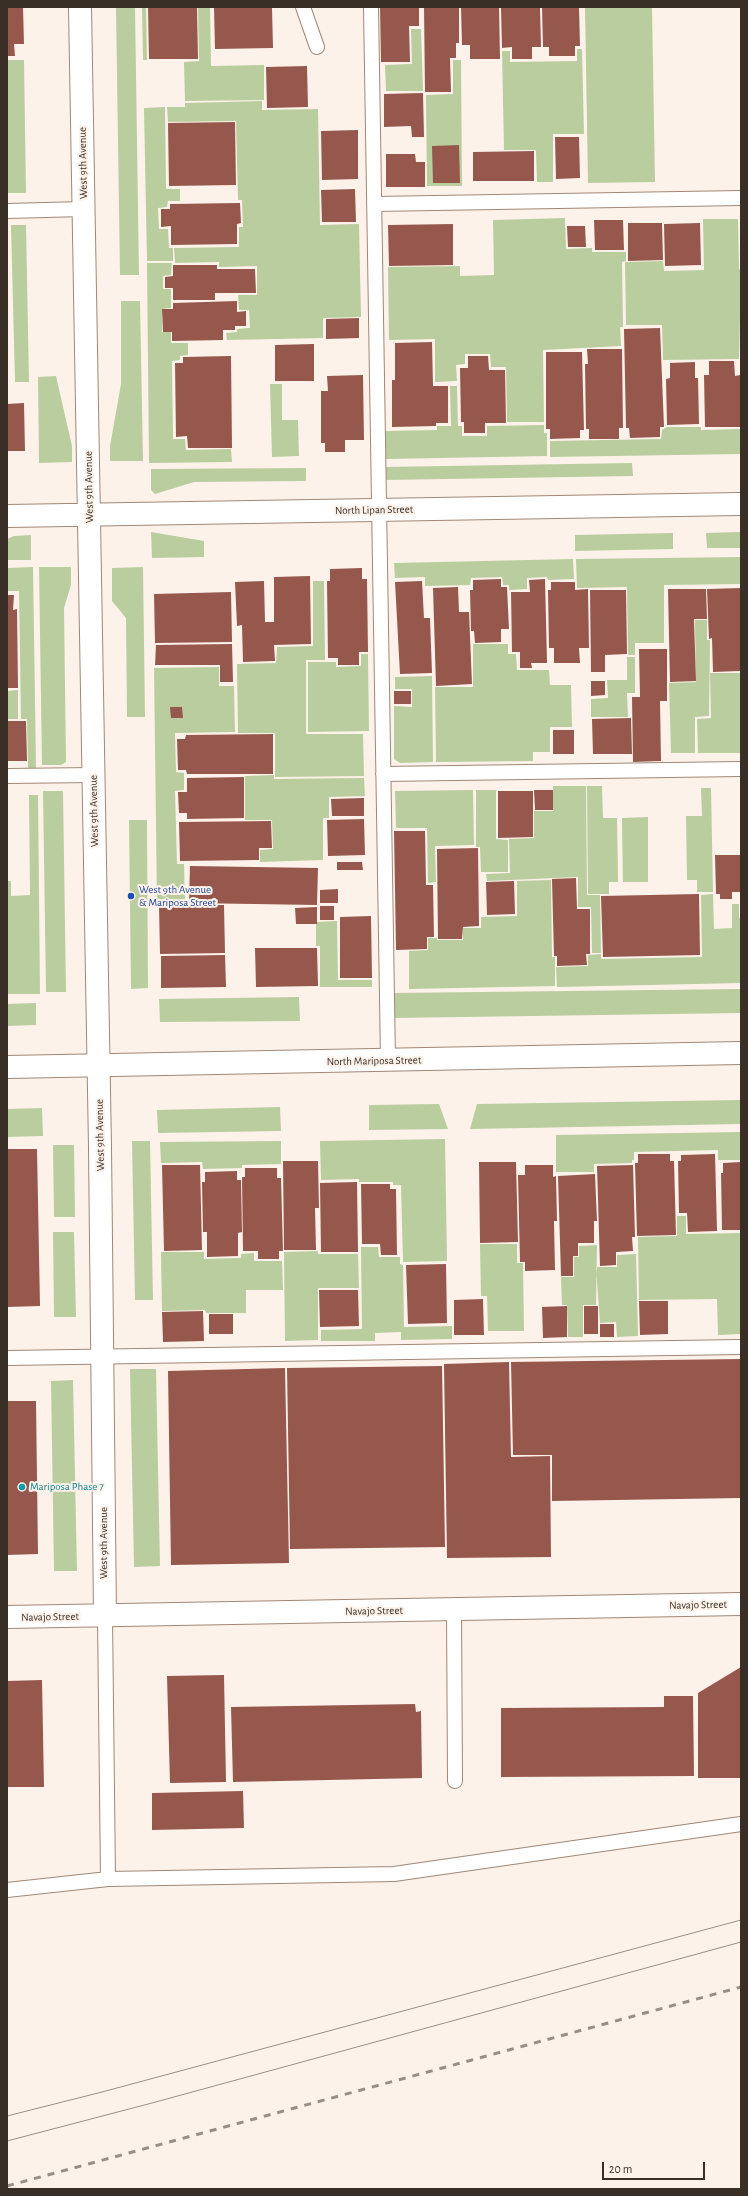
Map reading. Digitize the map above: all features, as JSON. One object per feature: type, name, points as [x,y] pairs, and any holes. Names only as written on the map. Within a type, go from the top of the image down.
[{"type":"street","name":"West 9th Avenue","points":[[80,7],[99,1066],[105,1616]]},
{"type":"street","name":"North Lipan Street","points":[[7,516],[741,504]]},
{"type":"street","name":"North Mariposa Street","points":[[7,1067],[741,1053]]},
{"type":"street","name":"Navajo Street","points":[[7,1617],[741,1604]]},
{"type":"lane","points":[[303,7],[317,47]]},
{"type":"lane","points":[[371,7],[388,1060]]},
{"type":"lane","points":[[374,204],[741,198]]},
{"type":"lane","points":[[7,211],[84,209]]},
{"type":"lane","points":[[383,774],[741,769]]},
{"type":"lane","points":[[7,776],[94,775]]},
{"type":"lane","points":[[7,1358],[741,1347]]},
{"type":"lane","points":[[454,1609],[455,1781]]},
{"type":"lane","points":[[105,1616],[108,1879]]},
{"type":"lane","points":[[7,1890],[108,1879],[394,1874],[741,1824]]},
{"type":"green space","points":[[116,7],[135,7],[139,275],[120,275]]},
{"type":"green space","points":[[142,7],[146,7],[147,60],[143,60]]},
{"type":"green space","points":[[198,7],[210,7],[211,66],[264,65],[264,100],[185,101],[184,62],[199,61]]},
{"type":"green space","points":[[585,7],[652,7],[655,182],[588,183]]},
{"type":"green space","points":[[411,29],[421,29],[423,91],[386,91],[385,65],[412,64]]},
{"type":"green space","points":[[577,49],[582,49],[584,134],[553,134],[553,182],[537,182],[536,150],[504,150],[502,51],[510,51],[510,62],[577,61]]},
{"type":"green space","points":[[7,60],[24,60],[26,193],[7,193]]},
{"type":"green space","points":[[453,60],[461,60],[462,186],[427,186],[426,95],[453,94]]},
{"type":"green space","points":[[262,101],[262,110],[318,109],[320,225],[359,224],[361,317],[323,318],[323,338],[227,340],[226,333],[237,332],[237,329],[250,328],[249,310],[239,310],[238,295],[257,295],[257,266],[219,267],[219,262],[175,263],[174,248],[239,247],[239,227],[243,227],[242,200],[238,200],[236,121],[168,122],[167,107],[185,107],[185,103]]},
{"type":"green space","points":[[165,107],[166,189],[180,189],[180,201],[168,201],[167,207],[158,208],[159,229],[168,229],[169,248],[173,248],[173,261],[147,261],[144,108]]},
{"type":"green space","points":[[565,218],[566,249],[592,248],[592,252],[626,252],[626,261],[622,262],[623,327],[620,327],[621,346],[543,350],[544,422],[507,422],[506,367],[491,367],[490,354],[465,354],[465,364],[456,365],[457,381],[435,382],[435,339],[389,340],[388,267],[460,266],[460,276],[494,275],[493,220]]},
{"type":"green space","points":[[703,219],[738,219],[739,269],[741,270],[739,359],[663,360],[662,325],[626,325],[625,262],[663,261],[664,271],[704,270]]},
{"type":"green space","points":[[11,225],[26,225],[29,382],[15,382]]},
{"type":"green space","points":[[147,263],[172,263],[171,275],[163,276],[163,289],[171,289],[171,308],[162,309],[162,332],[171,332],[171,343],[188,343],[188,355],[180,356],[180,360],[172,361],[173,439],[185,439],[186,450],[231,449],[232,462],[149,463]]},
{"type":"green space","points":[[121,301],[140,301],[143,461],[110,461],[110,446],[121,384]]},
{"type":"green space","points":[[56,376],[72,446],[72,462],[39,463],[38,377]]},
{"type":"green space","points":[[270,384],[282,384],[282,420],[298,420],[299,456],[272,457]]},
{"type":"green space","points":[[450,386],[457,386],[458,426],[462,426],[462,436],[487,436],[487,426],[544,425],[544,433],[547,433],[547,456],[386,459],[385,431],[437,430],[437,426],[451,426]]},
{"type":"green space","points":[[667,427],[701,427],[701,430],[741,429],[741,454],[550,457],[550,441],[661,439],[662,430]]},
{"type":"green space","points":[[632,463],[633,476],[383,480],[383,467]]},
{"type":"green space","points":[[306,468],[306,481],[194,482],[155,494],[151,490],[151,469]]},
{"type":"green space","points":[[151,532],[204,541],[204,557],[152,558]]},
{"type":"green space","points":[[741,532],[741,548],[707,548],[706,533]]},
{"type":"green space","points":[[673,533],[673,549],[575,551],[575,535]]},
{"type":"green space","points":[[31,535],[31,560],[7,560],[7,539],[14,536]]},
{"type":"green space","points":[[741,557],[741,584],[664,585],[664,643],[635,643],[635,655],[628,655],[627,587],[577,588],[576,559]]},
{"type":"green space","points":[[573,559],[574,579],[548,580],[547,577],[527,578],[527,589],[509,590],[509,585],[503,585],[502,577],[471,578],[470,585],[425,586],[425,577],[395,578],[394,563]]},
{"type":"green space","points":[[33,567],[36,768],[28,769],[27,719],[21,719],[19,591],[7,591],[7,568]]},
{"type":"green space","points":[[39,567],[71,567],[71,585],[64,608],[66,762],[61,765],[42,765]]},
{"type":"green space","points":[[143,567],[145,717],[127,717],[126,618],[112,601],[112,568]]},
{"type":"green space","points":[[313,581],[324,581],[325,660],[306,660],[306,734],[363,734],[364,776],[275,777],[275,733],[238,733],[237,664],[276,663],[277,647],[313,646]]},
{"type":"green space","points":[[695,620],[707,620],[707,640],[710,640],[709,716],[695,717],[695,753],[671,753],[669,683],[696,682]]},
{"type":"green space","points":[[473,644],[508,644],[508,654],[516,654],[517,670],[549,670],[550,685],[571,685],[572,727],[550,727],[550,752],[533,752],[533,761],[436,762],[435,687],[473,687]]},
{"type":"green space","points":[[361,654],[368,654],[369,731],[308,732],[308,662],[336,662],[336,667],[361,666]]},
{"type":"green space","points":[[627,657],[635,657],[635,693],[627,693],[628,717],[591,717],[591,699],[608,698],[607,680],[627,680]]},
{"type":"green space","points":[[219,667],[219,686],[234,686],[235,732],[175,733],[176,772],[184,773],[184,790],[175,791],[177,864],[184,864],[185,902],[157,903],[154,668]]},
{"type":"green space","points":[[710,673],[741,673],[741,753],[698,753],[697,719],[711,718]]},
{"type":"green space","points":[[432,676],[433,762],[400,763],[394,759],[394,706],[412,707],[412,689],[395,689],[395,677]]},
{"type":"green space","points":[[18,690],[18,719],[7,719],[7,691]]},
{"type":"green space","points":[[274,775],[274,779],[364,778],[365,796],[329,797],[329,818],[323,818],[323,860],[260,862],[260,850],[273,849],[272,820],[245,820],[245,776]]},
{"type":"green space","points":[[553,786],[586,786],[587,895],[600,895],[601,953],[592,953],[591,907],[578,907],[578,877],[487,881],[486,874],[510,873],[509,839],[534,838],[534,811],[553,811]]},
{"type":"green space","points":[[587,786],[602,786],[603,818],[617,818],[618,882],[609,882],[609,894],[588,894]]},
{"type":"green space","points":[[701,788],[711,788],[713,892],[697,892],[697,880],[687,880],[686,816],[702,816]]},
{"type":"green space","points":[[473,790],[474,845],[435,846],[436,882],[428,883],[427,828],[396,828],[395,791]]},
{"type":"green space","points":[[476,790],[496,790],[496,839],[508,840],[508,872],[481,872],[480,847],[476,847]]},
{"type":"green space","points":[[43,791],[63,791],[66,992],[46,992]]},
{"type":"green space","points":[[29,795],[38,795],[40,994],[7,994],[7,881],[11,881],[11,896],[30,895]]},
{"type":"green space","points":[[648,817],[648,882],[623,882],[622,818]]},
{"type":"green space","points":[[129,820],[147,820],[148,988],[131,989]]},
{"type":"green space","points":[[551,880],[552,957],[555,957],[555,986],[409,989],[409,951],[428,950],[428,938],[437,938],[437,940],[463,940],[463,928],[481,928],[481,917],[517,916],[517,881]]},
{"type":"green space","points":[[713,894],[714,929],[732,928],[732,904],[739,904],[739,918],[741,919],[741,983],[557,987],[556,967],[588,966],[588,955],[601,954],[601,959],[702,957],[701,895]]},
{"type":"green space","points":[[337,921],[338,980],[372,980],[372,987],[320,987],[320,946],[316,946],[316,922]]},
{"type":"green space","points":[[741,989],[741,1013],[393,1018],[393,993]]},
{"type":"green space","points":[[299,997],[300,1021],[160,1022],[159,999]]},
{"type":"green space","points":[[36,1003],[36,1025],[7,1026],[7,1004]]},
{"type":"green space","points":[[741,1100],[741,1124],[470,1129],[477,1104]]},
{"type":"green space","points":[[439,1104],[448,1129],[369,1130],[369,1105]]},
{"type":"green space","points":[[280,1107],[281,1131],[158,1133],[157,1110]]},
{"type":"green space","points":[[42,1108],[43,1136],[7,1137],[7,1109]]},
{"type":"green space","points":[[741,1132],[741,1160],[718,1160],[718,1150],[634,1152],[634,1160],[632,1160],[632,1163],[594,1164],[594,1172],[556,1172],[556,1135]]},
{"type":"green space","points":[[445,1139],[447,1261],[403,1262],[401,1185],[393,1185],[393,1182],[359,1182],[359,1179],[321,1180],[320,1141]]},
{"type":"green space","points":[[132,1141],[150,1141],[153,1300],[135,1300]]},
{"type":"green space","points":[[281,1141],[281,1164],[242,1165],[242,1168],[203,1169],[202,1162],[161,1163],[160,1142]]},
{"type":"green space","points":[[53,1145],[74,1145],[75,1217],[54,1217]]},
{"type":"green space","points":[[677,1216],[686,1216],[686,1234],[741,1233],[741,1334],[718,1335],[717,1299],[639,1300],[638,1237],[677,1236]]},
{"type":"green space","points":[[53,1232],[74,1232],[76,1317],[54,1317]]},
{"type":"green space","points":[[480,1244],[517,1244],[517,1263],[523,1263],[524,1331],[488,1331],[487,1296],[481,1296]]},
{"type":"green space","points":[[597,1245],[596,1305],[583,1305],[583,1337],[568,1337],[567,1305],[562,1305],[561,1277],[574,1277],[574,1257],[579,1257],[579,1246]]},
{"type":"green space","points":[[361,1247],[378,1247],[379,1257],[400,1257],[400,1264],[403,1265],[404,1327],[452,1326],[452,1339],[401,1340],[401,1332],[375,1333],[375,1341],[321,1341],[321,1330],[362,1329]]},
{"type":"green space","points":[[318,1251],[318,1254],[358,1254],[359,1288],[318,1288],[318,1340],[285,1341],[284,1252]]},
{"type":"green space","points":[[161,1252],[204,1252],[204,1259],[241,1258],[241,1254],[254,1253],[254,1261],[282,1261],[283,1290],[246,1290],[246,1313],[206,1313],[205,1310],[162,1311]]},
{"type":"green space","points":[[636,1254],[638,1336],[617,1337],[616,1322],[600,1323],[596,1267],[617,1267],[617,1255]]},
{"type":"green space","points":[[130,1369],[156,1369],[160,1566],[134,1567]]},
{"type":"green space","points":[[73,1380],[77,1571],[54,1571],[51,1381]]},
{"type":"building","points":[[7,7],[23,7],[24,44],[14,44],[15,56],[7,56]]},
{"type":"building","points":[[148,7],[197,7],[198,59],[149,59]]},
{"type":"building","points":[[214,7],[272,7],[273,48],[215,49]]},
{"type":"building","points":[[380,7],[419,7],[419,26],[409,26],[410,62],[381,62]]},
{"type":"building","points":[[424,7],[459,7],[459,43],[456,43],[456,58],[450,58],[451,92],[425,92]]},
{"type":"building","points":[[461,7],[499,7],[500,59],[470,59],[470,45],[462,45]]},
{"type":"building","points":[[501,7],[540,7],[541,47],[532,47],[532,59],[512,59],[512,47],[502,48]]},
{"type":"building","points":[[542,7],[579,7],[580,46],[575,46],[575,56],[549,56],[549,47],[543,47]]},
{"type":"building","points":[[307,66],[308,107],[267,108],[266,67]]},
{"type":"building","points":[[423,93],[424,137],[412,137],[411,126],[384,127],[384,94]]},
{"type":"building","points":[[235,122],[236,185],[169,186],[168,123]]},
{"type":"building","points":[[358,130],[358,179],[322,180],[321,131]]},
{"type":"building","points":[[555,137],[579,137],[580,178],[556,179]]},
{"type":"building","points":[[459,145],[460,183],[433,183],[432,146]]},
{"type":"building","points":[[534,151],[534,181],[473,181],[473,152]]},
{"type":"building","points":[[386,154],[415,154],[416,162],[425,162],[425,187],[386,187]]},
{"type":"building","points":[[355,189],[356,222],[322,222],[321,190]]},
{"type":"building","points":[[240,203],[241,223],[237,224],[237,244],[171,245],[171,226],[161,227],[161,209],[170,209],[170,204]]},
{"type":"building","points":[[594,220],[623,220],[624,250],[595,250]]},
{"type":"building","points":[[628,223],[662,223],[663,260],[628,261]]},
{"type":"building","points":[[700,223],[701,265],[665,266],[664,224]]},
{"type":"building","points":[[453,224],[453,265],[389,266],[388,225]]},
{"type":"building","points":[[567,226],[585,226],[586,247],[568,247]]},
{"type":"building","points":[[173,265],[217,265],[217,269],[255,269],[256,293],[215,293],[215,300],[173,300],[173,288],[165,288],[165,277],[173,276]]},
{"type":"building","points":[[237,301],[237,312],[246,311],[246,326],[235,326],[235,330],[223,330],[223,340],[172,341],[172,332],[163,332],[162,309],[173,309],[173,303]]},
{"type":"building","points":[[359,318],[359,338],[326,339],[326,319]]},
{"type":"building","points":[[660,328],[664,427],[660,427],[660,437],[630,438],[629,428],[626,428],[624,329]]},
{"type":"building","points":[[432,342],[433,386],[448,386],[448,423],[436,423],[436,426],[392,427],[392,380],[395,380],[395,343]]},
{"type":"building","points":[[314,344],[314,381],[275,381],[275,345]]},
{"type":"building","points":[[587,349],[622,349],[623,428],[619,428],[619,439],[589,439],[589,429],[586,429],[585,364],[588,364]]},
{"type":"building","points":[[546,352],[582,352],[584,430],[580,430],[580,438],[550,439],[550,429],[546,429]]},
{"type":"building","points":[[231,356],[232,448],[188,448],[187,436],[176,437],[175,363],[183,363],[183,357]]},
{"type":"building","points":[[468,356],[488,356],[489,370],[505,370],[506,423],[485,423],[485,433],[464,433],[464,422],[461,422],[460,368],[468,368]]},
{"type":"building","points":[[709,361],[734,361],[735,376],[740,375],[741,427],[705,427],[704,375],[709,375]]},
{"type":"building","points":[[695,362],[695,378],[698,378],[699,424],[667,425],[666,379],[670,378],[670,363]]},
{"type":"building","points":[[363,375],[364,440],[345,440],[345,452],[325,452],[325,443],[321,443],[321,391],[328,391],[327,376]]},
{"type":"building","points":[[24,403],[25,451],[7,451],[7,404]]},
{"type":"building","points":[[362,568],[362,579],[367,579],[368,652],[359,652],[359,665],[338,665],[338,658],[328,658],[327,581],[330,581],[330,569]]},
{"type":"building","points":[[310,576],[311,644],[274,645],[275,661],[243,662],[242,625],[237,626],[235,582],[264,581],[265,622],[274,622],[274,577]]},
{"type":"building","points":[[501,579],[501,587],[507,587],[509,629],[501,629],[501,642],[475,643],[474,631],[471,631],[470,590],[473,590],[473,580]]},
{"type":"building","points":[[545,579],[547,663],[531,663],[532,668],[520,668],[520,652],[512,652],[511,592],[530,592],[529,580]]},
{"type":"building","points":[[422,581],[424,618],[430,618],[432,673],[400,674],[395,582]]},
{"type":"building","points":[[551,582],[575,582],[575,590],[588,589],[589,648],[579,648],[580,663],[554,663],[554,648],[549,648],[548,590],[551,590]]},
{"type":"building","points":[[458,587],[459,612],[469,612],[472,684],[436,686],[433,588]]},
{"type":"building","points":[[741,588],[740,671],[713,672],[712,638],[709,639],[707,589]]},
{"type":"building","points":[[668,589],[706,589],[707,619],[694,619],[696,681],[670,682]]},
{"type":"building","points":[[590,590],[626,590],[627,654],[605,655],[605,672],[591,672]]},
{"type":"building","points":[[231,592],[232,642],[155,643],[154,594]]},
{"type":"building","points":[[7,595],[14,595],[13,610],[17,609],[18,688],[7,688]]},
{"type":"building","points":[[232,644],[233,682],[220,682],[220,665],[155,665],[156,645]]},
{"type":"building","points":[[639,649],[667,649],[667,701],[660,701],[661,761],[633,762],[632,697],[640,697]]},
{"type":"building","points":[[591,681],[605,681],[605,695],[591,696]]},
{"type":"building","points":[[394,691],[411,691],[411,704],[394,704]]},
{"type":"building","points":[[170,707],[182,707],[183,718],[171,718]]},
{"type":"building","points":[[631,718],[632,754],[593,754],[592,719]]},
{"type":"building","points":[[7,721],[26,721],[27,761],[7,761]]},
{"type":"building","points":[[553,730],[574,730],[574,754],[553,754]]},
{"type":"building","points":[[273,734],[273,774],[187,774],[186,770],[178,770],[177,739],[185,739],[186,735]]},
{"type":"building","points":[[244,777],[244,818],[187,819],[187,813],[179,813],[178,792],[187,792],[187,778]]},
{"type":"building","points":[[534,790],[553,790],[553,810],[535,810]]},
{"type":"building","points":[[498,791],[533,791],[533,837],[498,838]]},
{"type":"building","points":[[364,798],[364,816],[332,816],[331,799]]},
{"type":"building","points":[[364,819],[365,855],[328,856],[327,820]]},
{"type":"building","points":[[271,821],[272,848],[259,848],[259,860],[180,861],[179,822]]},
{"type":"building","points":[[394,831],[425,831],[426,885],[433,885],[434,937],[427,937],[427,949],[396,950]]},
{"type":"building","points":[[478,848],[479,926],[463,927],[462,939],[438,939],[437,849]]},
{"type":"building","points":[[715,855],[741,855],[741,892],[732,892],[732,899],[720,899],[720,894],[716,894]]},
{"type":"building","points":[[337,862],[362,862],[363,870],[337,870]]},
{"type":"building","points":[[190,866],[318,868],[317,905],[189,903]]},
{"type":"building","points":[[576,878],[577,909],[590,909],[590,954],[586,954],[587,965],[557,966],[557,956],[554,956],[552,879]]},
{"type":"building","points":[[514,881],[515,914],[487,915],[486,882]]},
{"type":"building","points":[[338,889],[338,903],[320,903],[320,890]]},
{"type":"building","points":[[699,894],[700,955],[603,957],[601,896]]},
{"type":"building","points":[[159,905],[224,905],[225,953],[160,954]]},
{"type":"building","points":[[320,906],[334,906],[334,920],[320,920]]},
{"type":"building","points":[[317,907],[317,924],[296,924],[295,908]]},
{"type":"building","points":[[371,916],[372,978],[340,978],[340,917]]},
{"type":"building","points":[[255,948],[317,948],[318,986],[256,987]]},
{"type":"building","points":[[225,955],[226,987],[161,988],[161,956]]},
{"type":"building","points":[[7,1149],[37,1149],[40,1306],[7,1307]]},
{"type":"building","points":[[638,1154],[670,1154],[670,1161],[674,1161],[676,1235],[637,1236],[635,1163],[638,1163]]},
{"type":"building","points":[[715,1154],[717,1231],[688,1232],[687,1213],[679,1213],[678,1161],[681,1161],[681,1155]]},
{"type":"building","points":[[283,1161],[318,1161],[319,1208],[315,1208],[316,1250],[284,1250]]},
{"type":"building","points":[[479,1162],[516,1162],[518,1242],[480,1243]]},
{"type":"building","points":[[741,1162],[741,1230],[722,1230],[721,1173],[723,1173],[723,1163]]},
{"type":"building","points":[[162,1165],[200,1165],[202,1250],[164,1251]]},
{"type":"building","points":[[525,1165],[553,1165],[553,1177],[556,1176],[557,1221],[554,1221],[555,1270],[525,1271],[525,1262],[520,1262],[518,1175],[525,1175]]},
{"type":"building","points":[[633,1165],[635,1237],[632,1237],[633,1251],[616,1252],[616,1265],[600,1266],[597,1166]]},
{"type":"building","points":[[245,1168],[277,1168],[277,1178],[281,1178],[283,1251],[279,1251],[279,1259],[258,1259],[258,1251],[243,1251],[242,1177],[245,1177]]},
{"type":"building","points":[[237,1171],[237,1180],[241,1180],[242,1232],[238,1233],[238,1256],[207,1257],[207,1232],[203,1232],[202,1182],[205,1182],[205,1172]]},
{"type":"building","points":[[595,1174],[597,1221],[594,1221],[594,1243],[578,1243],[578,1256],[573,1256],[573,1276],[561,1276],[558,1176]]},
{"type":"building","points":[[357,1182],[358,1252],[321,1252],[320,1183]]},
{"type":"building","points":[[361,1184],[390,1184],[390,1189],[396,1189],[397,1255],[381,1255],[380,1244],[362,1244]]},
{"type":"building","points":[[446,1264],[447,1323],[408,1324],[406,1265]]},
{"type":"building","points":[[319,1290],[358,1290],[359,1326],[320,1327]]},
{"type":"building","points":[[483,1299],[484,1335],[454,1335],[454,1300]]},
{"type":"building","points":[[639,1301],[668,1301],[668,1334],[640,1335]]},
{"type":"building","points":[[567,1306],[567,1337],[543,1338],[542,1307]]},
{"type":"building","points":[[584,1306],[598,1306],[598,1334],[584,1334]]},
{"type":"building","points":[[203,1311],[204,1341],[163,1342],[162,1312]]},
{"type":"building","points":[[209,1314],[233,1314],[233,1334],[209,1334]]},
{"type":"building","points":[[600,1324],[614,1324],[614,1337],[600,1337]]},
{"type":"building","points":[[741,1359],[741,1498],[552,1501],[552,1455],[513,1455],[511,1362]]},
{"type":"building","points":[[509,1362],[511,1457],[550,1456],[551,1557],[447,1558],[444,1364]]},
{"type":"building","points":[[442,1366],[445,1547],[290,1549],[287,1368]]},
{"type":"building","points":[[285,1368],[289,1563],[171,1565],[168,1371]]},
{"type":"building","name":"Mariposa Phase 7","points":[[7,1401],[36,1401],[38,1554],[7,1555]]},
{"type":"building","points":[[741,1667],[741,1778],[698,1778],[698,1693]]},
{"type":"building","points":[[224,1675],[226,1782],[170,1783],[167,1676]]},
{"type":"building","points":[[42,1680],[44,1787],[7,1787],[7,1681]]},
{"type":"building","points":[[664,1696],[693,1696],[694,1776],[501,1777],[501,1708],[664,1707]]},
{"type":"building","points":[[415,1704],[416,1712],[421,1711],[422,1778],[233,1782],[231,1707]]},
{"type":"building","points":[[243,1791],[244,1828],[152,1830],[152,1793]]},
{"type":"tram line","points":[[7,2116],[102,2092],[741,1920]]},
{"type":"tram line","points":[[7,2141],[152,2103],[741,1942]]},
{"type":"railway","points":[[7,2186],[741,1987]]},
{"type":"place","name":"West 9th Avenue & Mariposa Street","points":[[131,896]]},
{"type":"place","name":"Mariposa Phase 7","points":[[22,1487]]}]
